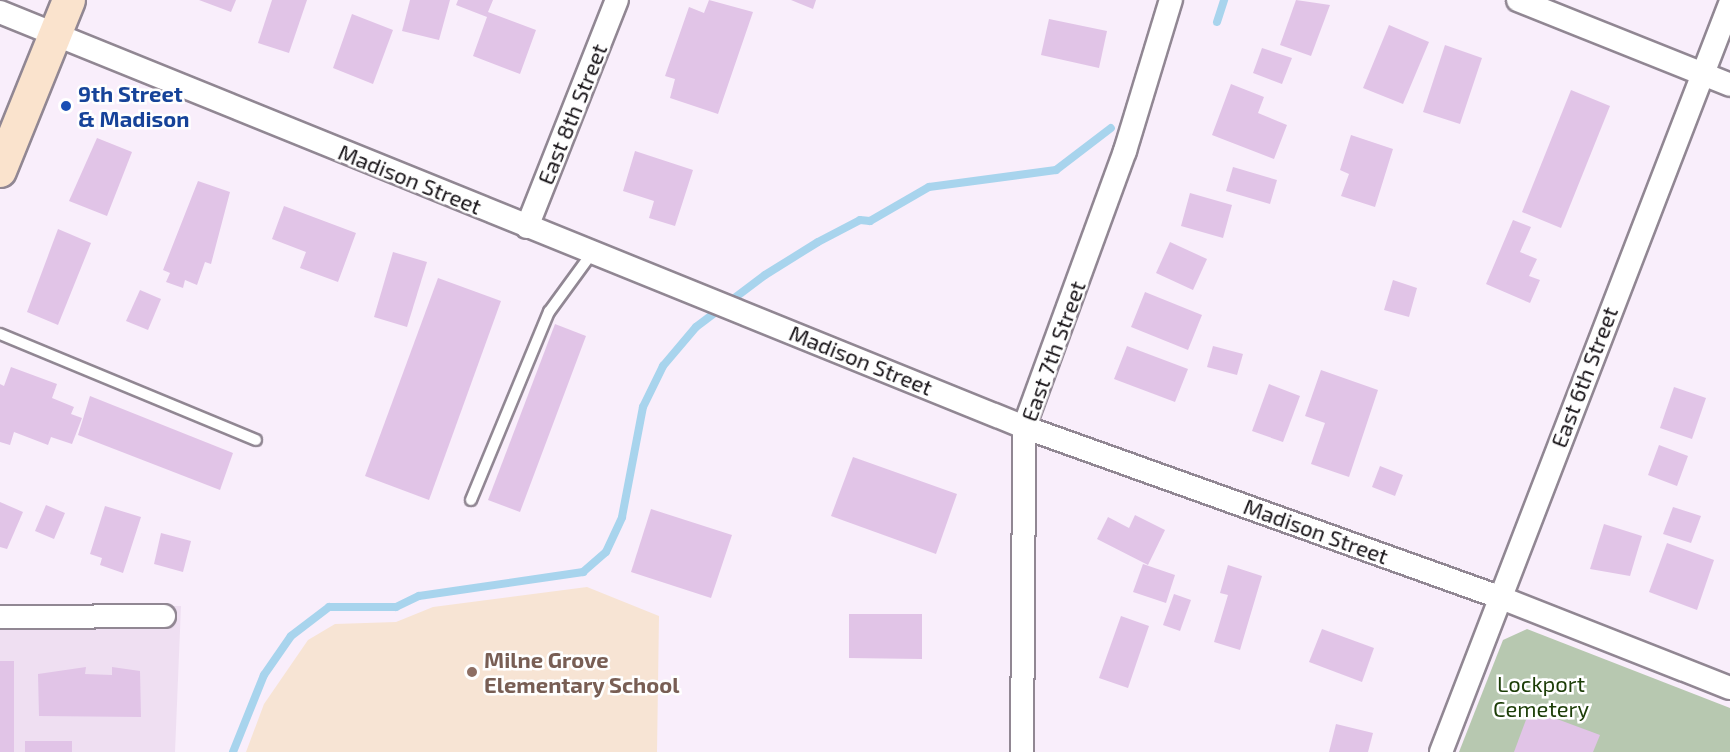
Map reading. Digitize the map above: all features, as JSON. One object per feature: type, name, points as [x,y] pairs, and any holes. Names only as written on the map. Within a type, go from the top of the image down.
[{"type":"main road","points":[[0,171],[69,0]]},
{"type":"street","name":"East 8th Street","points":[[527,227],[617,0]]},
{"type":"street","name":"East 7th Street","points":[[1022,752],[1024,427],[1125,151],[1171,0]]},
{"type":"street","points":[[1518,0],[1730,85]]},
{"type":"street","name":"East 6th Street","points":[[1442,752],[1499,597],[1730,4]]},
{"type":"street","name":"Madison Street","points":[[0,12],[1024,427],[1499,597],[1730,688]]},
{"type":"street","points":[[0,617],[164,616]]},
{"type":"lane","points":[[471,500],[549,312],[592,253]]},
{"type":"lane","points":[[0,334],[255,440]]},
{"type":"shaded area","name":"Milne Grove Elementary School","points":[[587,587],[659,616],[657,752],[246,752],[264,704],[308,640],[335,624],[396,622],[433,607]]},
{"type":"shaded area","points":[[0,606],[181,606],[175,752],[0,752]]},
{"type":"green space","name":"Lockport Cemetery","points":[[1527,629],[1730,708],[1730,752],[1459,752],[1503,640]]},
{"type":"building","points":[[199,0],[236,0],[231,12]]},
{"type":"building","points":[[272,0],[307,0],[289,53],[258,43]]},
{"type":"building","points":[[410,0],[450,0],[439,40],[402,31]]},
{"type":"building","points":[[458,0],[493,0],[488,12],[536,30],[520,74],[473,56],[487,17],[456,5]]},
{"type":"building","points":[[709,0],[753,12],[718,114],[670,98],[675,79],[665,76],[689,7],[704,13]]},
{"type":"building","points":[[791,0],[816,0],[813,9]]},
{"type":"building","points":[[1296,0],[1330,5],[1311,56],[1280,45]]},
{"type":"building","points":[[352,14],[393,30],[373,84],[333,68]]},
{"type":"building","points":[[1049,19],[1107,31],[1099,68],[1041,55]]},
{"type":"building","points":[[1389,25],[1429,42],[1403,104],[1363,88]]},
{"type":"building","points":[[1445,45],[1482,58],[1460,124],[1423,112]]},
{"type":"building","points":[[1262,48],[1292,58],[1282,84],[1253,73]]},
{"type":"building","points":[[1231,84],[1264,97],[1258,113],[1287,125],[1274,159],[1212,135]]},
{"type":"building","points":[[1571,90],[1610,106],[1561,228],[1522,212]]},
{"type":"building","points":[[1351,135],[1393,149],[1375,207],[1341,196],[1349,174],[1340,170]]},
{"type":"building","points":[[97,138],[132,152],[107,216],[69,201]]},
{"type":"building","points":[[635,151],[693,170],[675,226],[649,218],[654,201],[623,191]]},
{"type":"building","points":[[1233,167],[1277,180],[1270,204],[1226,191]]},
{"type":"building","points":[[198,181],[230,192],[211,264],[205,262],[197,285],[185,280],[183,288],[166,282],[170,273],[163,270]]},
{"type":"building","points":[[1190,193],[1232,205],[1223,238],[1181,226]]},
{"type":"building","points":[[284,206],[356,233],[338,282],[300,268],[306,252],[272,239]]},
{"type":"building","points":[[1513,220],[1531,227],[1520,252],[1537,259],[1529,276],[1540,280],[1530,303],[1486,284]]},
{"type":"building","points":[[58,229],[91,243],[58,325],[27,312]]},
{"type":"building","points":[[1170,242],[1207,259],[1193,290],[1156,273]]},
{"type":"building","points":[[393,252],[427,262],[407,327],[374,317]]},
{"type":"building","points":[[438,278],[501,301],[429,500],[365,476]]},
{"type":"building","points":[[1393,280],[1417,288],[1409,317],[1384,310]]},
{"type":"building","points":[[140,290],[161,299],[148,330],[126,321]]},
{"type":"building","points":[[1145,292],[1202,315],[1188,350],[1131,327]]},
{"type":"building","points":[[555,324],[586,336],[520,512],[488,500]]},
{"type":"building","points":[[1127,346],[1188,369],[1175,402],[1114,379]]},
{"type":"building","points":[[1213,346],[1243,354],[1237,375],[1207,367]]},
{"type":"building","points":[[11,367],[57,384],[52,398],[74,407],[71,414],[82,418],[72,444],[51,437],[48,445],[14,432],[10,445],[0,442],[0,384],[4,386]]},
{"type":"building","points":[[1321,370],[1378,390],[1349,477],[1311,464],[1325,423],[1305,416]]},
{"type":"building","points":[[1269,384],[1300,396],[1283,442],[1252,431]]},
{"type":"building","points":[[1674,387],[1706,398],[1692,439],[1660,428]]},
{"type":"building","points":[[90,396],[233,453],[220,490],[78,435]]},
{"type":"building","points":[[1659,445],[1688,456],[1677,486],[1648,475]]},
{"type":"building","points":[[853,457],[957,494],[936,554],[831,516]]},
{"type":"building","points":[[1380,466],[1403,475],[1395,496],[1372,487]]},
{"type":"building","points":[[0,502],[23,512],[7,549],[0,547]]},
{"type":"building","points":[[46,505],[65,513],[54,539],[35,531]]},
{"type":"building","points":[[105,506],[141,517],[123,573],[100,565],[102,558],[90,554]]},
{"type":"building","points":[[1673,507],[1701,516],[1691,543],[1663,534]]},
{"type":"building","points":[[651,509],[732,535],[711,598],[631,572]]},
{"type":"building","points":[[1135,515],[1165,530],[1148,565],[1097,539],[1108,517],[1129,528]]},
{"type":"building","points":[[1604,524],[1642,536],[1630,576],[1590,569]]},
{"type":"building","points":[[161,533],[191,541],[183,572],[154,564]]},
{"type":"building","points":[[1667,543],[1714,560],[1697,610],[1649,592]]},
{"type":"building","points":[[1143,564],[1175,575],[1166,603],[1133,592]]},
{"type":"building","points":[[1228,565],[1262,576],[1240,650],[1214,642],[1228,595],[1220,593]]},
{"type":"building","points":[[1174,594],[1191,600],[1180,631],[1163,625]]},
{"type":"building","points":[[849,614],[922,614],[922,659],[849,658]]},
{"type":"building","points":[[1121,616],[1149,626],[1128,688],[1099,678]]},
{"type":"building","points":[[1322,629],[1374,648],[1362,682],[1309,662]]},
{"type":"building","points":[[0,661],[14,661],[14,752],[0,752]]},
{"type":"building","points":[[86,667],[85,674],[112,675],[112,667],[140,671],[141,717],[39,716],[38,674]]},
{"type":"building","points":[[1530,709],[1600,735],[1593,752],[1514,752]]},
{"type":"building","points":[[1336,724],[1373,733],[1368,752],[1329,752]]},
{"type":"building","points":[[25,741],[72,741],[72,752],[25,752]]},
{"type":"waterway","points":[[1217,22],[1224,0]]},
{"type":"waterway","points":[[233,752],[264,675],[291,636],[329,607],[396,607],[419,596],[583,572],[606,552],[622,517],[643,407],[663,366],[696,327],[765,275],[818,242],[860,220],[870,221],[929,187],[1056,170],[1111,128]]},
{"type":"place","name":"9th Street & Madison","points":[[66,106]]},
{"type":"place","name":"Milne Grove Elementary School","points":[[472,672]]}]
